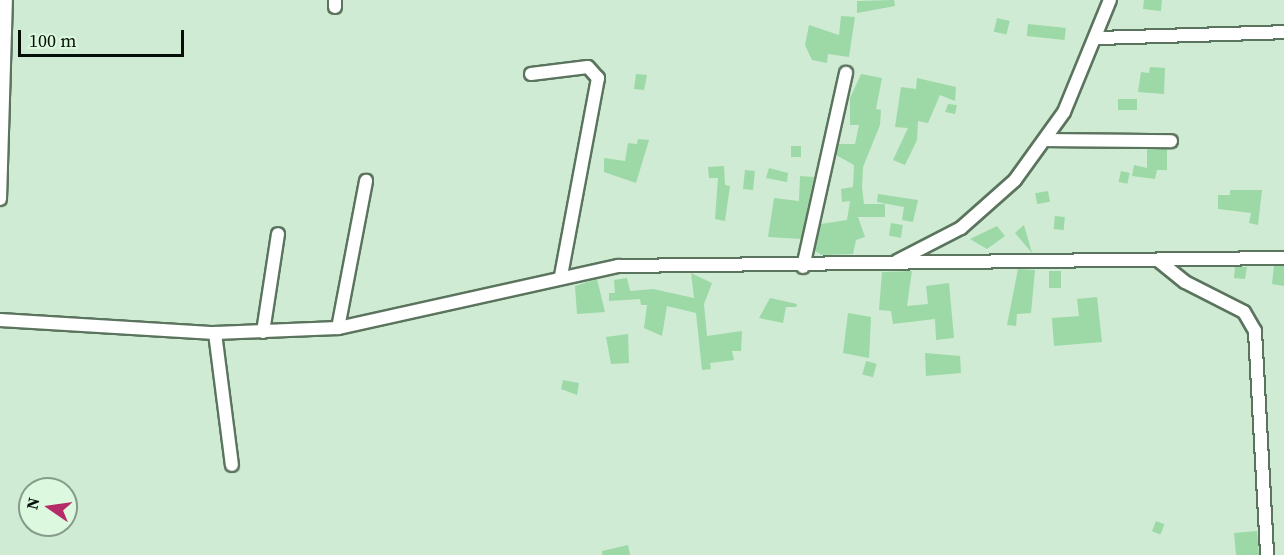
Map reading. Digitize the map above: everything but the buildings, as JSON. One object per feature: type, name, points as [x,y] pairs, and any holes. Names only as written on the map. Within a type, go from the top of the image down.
[{"type":"street","points":[[0,199],[6,0]]},
{"type":"street","points":[[893,263],[928,248],[987,208],[1047,140],[1098,38],[1110,0]]},
{"type":"street","points":[[1098,38],[1284,32]]},
{"type":"street","points":[[531,74],[588,67],[598,78],[561,275]]},
{"type":"street","points":[[803,267],[846,73]]},
{"type":"street","points":[[1047,140],[1171,141]]},
{"type":"street","points":[[338,328],[366,181]]},
{"type":"street","points":[[262,332],[278,234]]},
{"type":"street","points":[[0,320],[215,333],[262,332],[338,328],[561,275],[618,266],[803,267],[893,263],[1284,258]]},
{"type":"street","points":[[1159,261],[1251,320],[1267,555]]},
{"type":"street","points":[[215,333],[232,465]]}]
